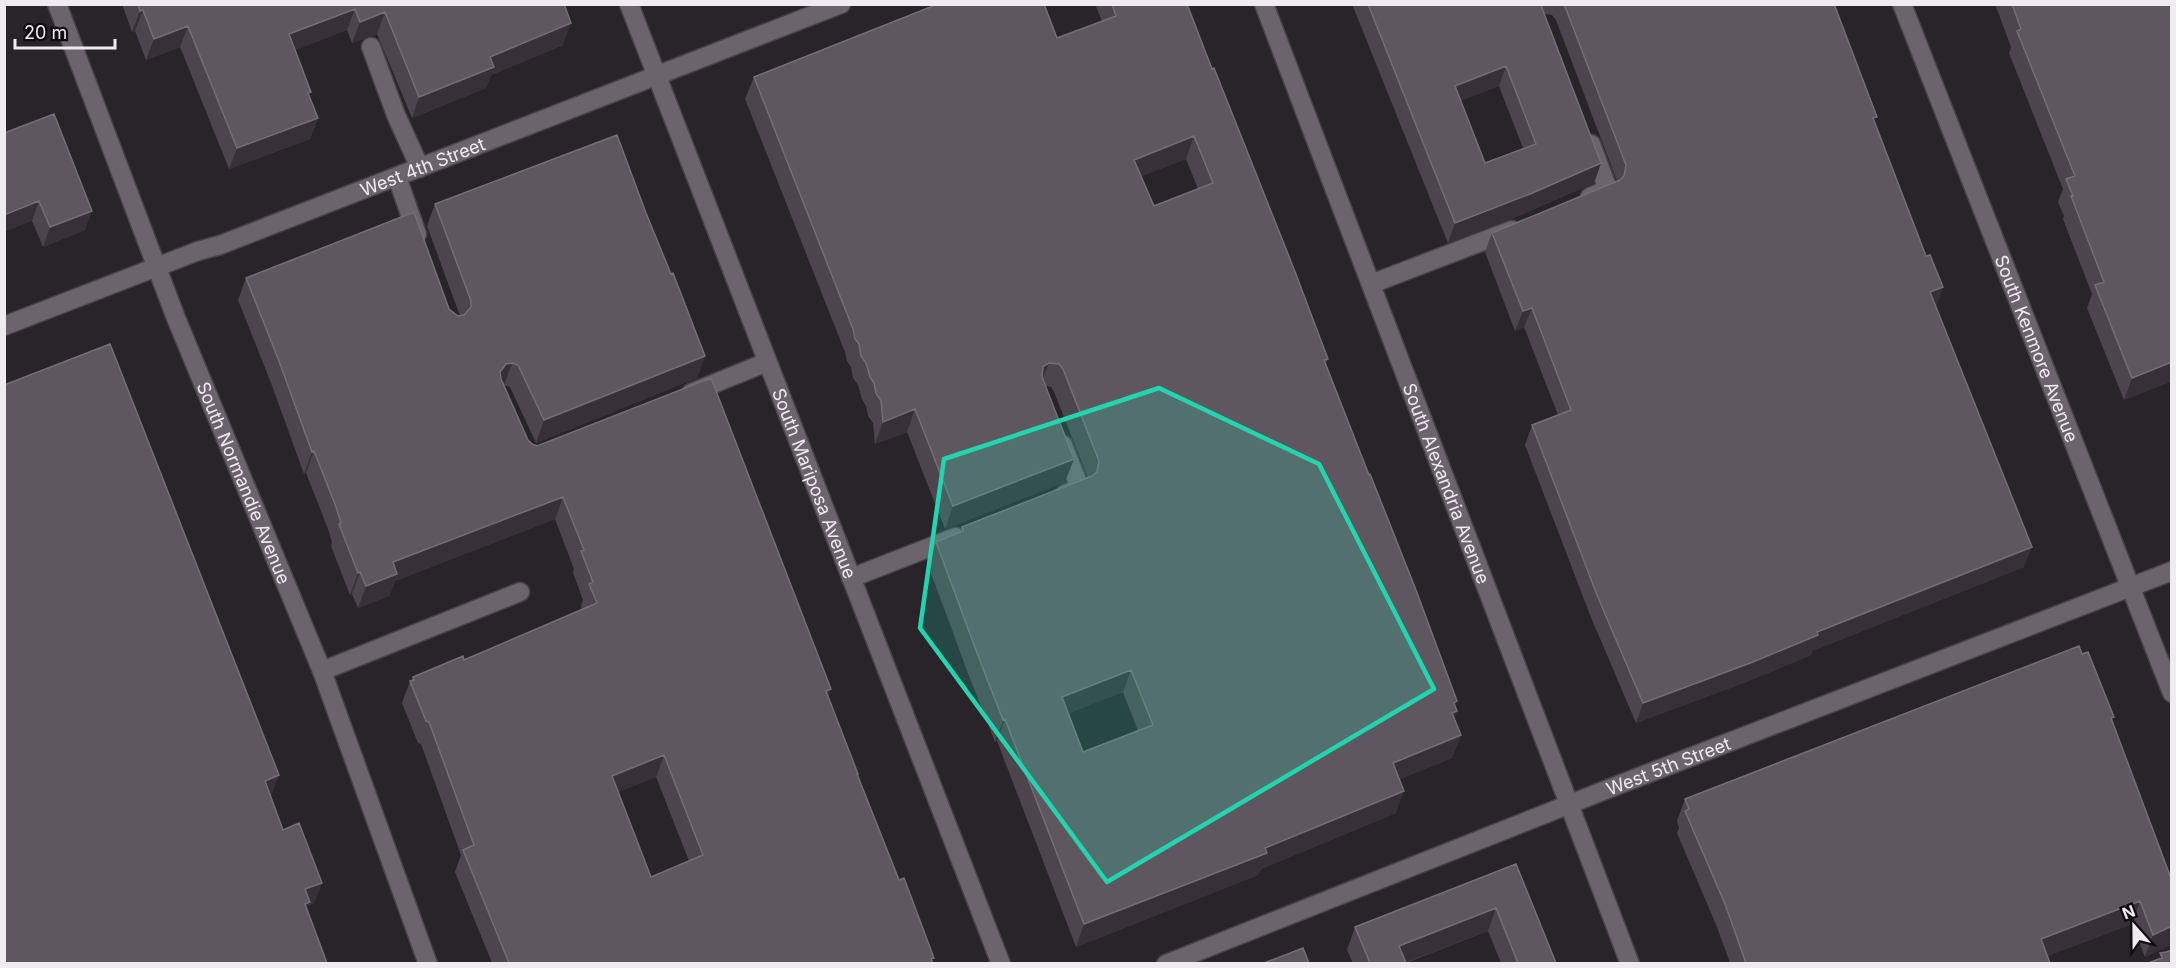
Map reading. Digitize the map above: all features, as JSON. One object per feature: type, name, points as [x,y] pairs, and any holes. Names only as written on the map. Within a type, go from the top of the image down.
[{"type":"street","name":"South Normandie Avenue","points":[[57,4],[176,318],[322,671],[428,963]]},
{"type":"street","name":"South Mariposa Avenue","points":[[629,4],[1001,963]]},
{"type":"street","name":"West 4th Street","points":[[4,326],[397,177],[842,4]]},
{"type":"street","name":"South Alexandria Avenue","points":[[1264,4],[1630,963]]},
{"type":"street","name":"South Kenmore Avenue","points":[[1902,4],[2172,693]]},
{"type":"street","points":[[371,47],[396,115],[420,168]]},
{"type":"street","points":[[1578,202],[1608,189],[1583,123]]},
{"type":"street","points":[[397,177],[422,247]]},
{"type":"street","points":[[1371,284],[1527,224]]},
{"type":"street","points":[[678,398],[767,362]]},
{"type":"street","points":[[1048,500],[1080,488],[1056,427]]},
{"type":"street","points":[[851,578],[974,530]]},
{"type":"street","name":"West 5th Street","points":[[1166,963],[1569,804],[2172,571]]},
{"type":"street","points":[[322,671],[520,592]]},
{"type":"highlighted area","points":[[1159,388],[1319,464],[1434,689],[1225,810],[1107,882],[920,628],[944,459]]},
{"type":"building","points":[[138,4],[564,4],[571,23],[490,57],[494,67],[419,97],[385,12],[360,22],[355,9],[289,34],[311,92],[308,93],[318,118],[237,148],[188,26],[154,39],[143,10],[140,11]]},
{"type":"building","points":[[938,4],[1044,4],[1057,38],[1116,16],[1112,4],[1187,4],[1294,269],[1328,359],[1324,360],[1416,590],[1457,701],[1454,703],[1457,711],[1452,713],[1461,735],[1393,763],[1404,791],[1265,848],[1267,853],[1084,924],[1005,719],[1003,720],[977,653],[936,542],[963,531],[962,527],[1092,476],[1097,472],[1099,461],[1063,369],[1059,364],[1049,363],[1043,367],[1042,377],[1074,459],[953,506],[915,409],[883,422],[881,401],[861,356],[859,344],[855,339],[754,77]],"holes":[[[1194,136],[1213,183],[1154,206],[1134,160]],[[1131,670],[1153,725],[1083,752],[1062,697]]]},
{"type":"building","points":[[1368,4],[1542,4],[1601,163],[1455,223]],"holes":[[[1506,66],[1536,144],[1485,163],[1455,86]]]},
{"type":"building","points":[[1564,4],[1834,4],[1877,117],[1873,118],[1926,256],[1930,255],[1943,287],[1930,292],[2032,547],[1817,632],[1818,635],[1753,662],[1643,703],[1597,595],[1532,425],[1571,410],[1532,308],[1523,311],[1492,233],[1620,180],[1624,176],[1626,165]]},
{"type":"building","points":[[2012,4],[2172,4],[2172,362],[2132,378],[2095,285],[2104,282],[2066,179],[2075,176],[2017,31],[2021,29]]},
{"type":"building","points":[[54,114],[92,211],[50,227],[39,201],[4,215],[4,133]]},
{"type":"building","points":[[617,135],[646,213],[671,274],[673,273],[705,356],[544,420],[518,365],[506,364],[500,372],[501,379],[528,440],[537,446],[711,378],[831,689],[826,691],[857,774],[899,880],[904,878],[934,958],[931,959],[933,963],[509,963],[463,850],[474,845],[429,722],[426,721],[410,681],[414,680],[413,677],[463,656],[464,660],[597,603],[589,584],[593,582],[581,551],[584,550],[563,497],[393,562],[397,574],[366,586],[360,572],[358,573],[339,524],[341,523],[336,507],[314,451],[312,452],[246,278],[414,212],[449,309],[458,316],[464,315],[471,307],[471,301],[435,204]],"holes":[[[664,755],[703,855],[651,877],[612,776]]]},
{"type":"building","points":[[110,344],[279,775],[265,781],[283,830],[299,823],[322,883],[305,889],[310,902],[305,904],[327,963],[4,963],[4,385]]},
{"type":"building","points":[[2079,646],[2082,654],[2088,652],[2114,717],[2111,718],[2172,881],[2172,926],[2153,935],[2140,901],[2041,939],[2050,963],[1746,963],[1725,904],[1685,811],[1689,809],[1685,799]]},
{"type":"building","points":[[1516,864],[1556,963],[1518,963],[1496,908],[1399,946],[1406,963],[1370,963],[1355,927]]},
{"type":"building","points":[[1303,948],[1309,963],[1264,963]]},
{"type":"building","points":[[2172,950],[2172,963],[2148,963],[2162,958],[2160,953]]}]
